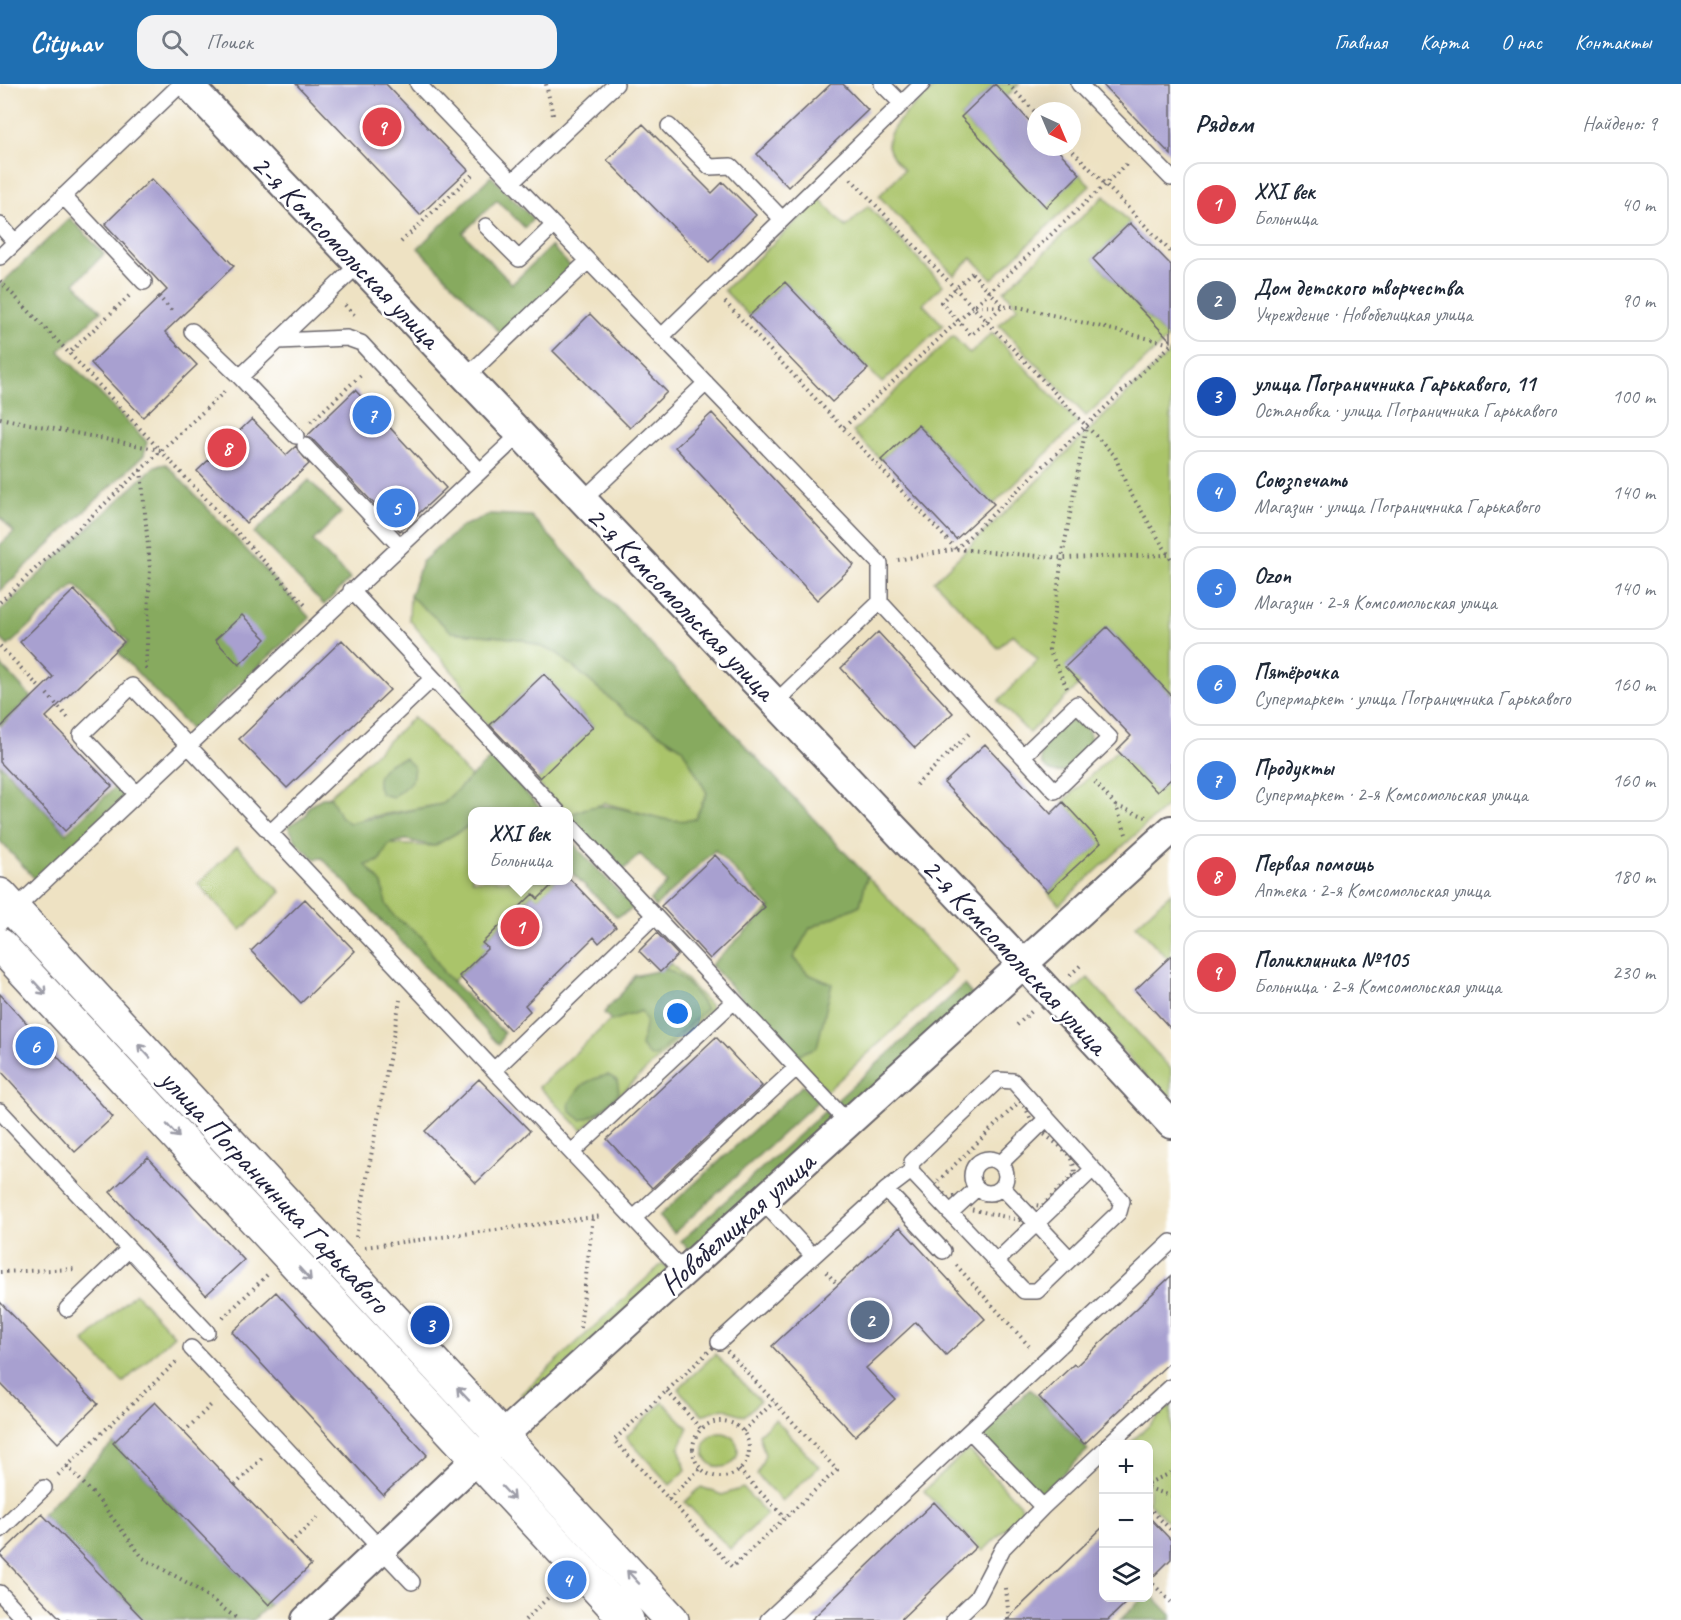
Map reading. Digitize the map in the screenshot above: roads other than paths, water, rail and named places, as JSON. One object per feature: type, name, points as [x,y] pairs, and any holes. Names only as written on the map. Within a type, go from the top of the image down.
[{"type":"street","name":"2-я Комсомольская улица","points":[[188,84],[1023,964],[1171,1124]]},
{"type":"street","name":"Новобелицкая улица","points":[[306,1620],[477,1459],[1171,830]]},
{"type":"street","name":"улица Пограничника Гарькавого","points":[[4,908],[672,1620]]},
{"type":"street","name":"улица Пограничника Гарькавого","points":[[0,945],[627,1620]]},
{"type":"lane","points":[[0,257],[181,84]]},
{"type":"lane","points":[[418,84],[880,564],[880,602],[1055,791],[1110,738],[1077,704],[1023,756]]},
{"type":"lane","points":[[512,182],[616,84]]},
{"type":"lane","points":[[882,84],[902,104]]},
{"type":"lane","points":[[661,337],[922,84]]},
{"type":"lane","points":[[1078,84],[1171,178]]},
{"type":"lane","points":[[669,126],[710,167],[731,166],[782,219]]},
{"type":"lane","points":[[63,196],[144,282]]},
{"type":"lane","points":[[0,225],[15,242]]},
{"type":"lane","points":[[486,226],[519,259],[554,225]]},
{"type":"lane","points":[[466,377],[588,261]]},
{"type":"lane","points":[[240,377],[359,264]]},
{"type":"lane","points":[[192,331],[240,377],[399,545]]},
{"type":"lane","points":[[279,341],[347,338],[360,343],[479,470]]},
{"type":"lane","points":[[583,500],[706,383]]},
{"type":"lane","points":[[4,908],[136,793],[520,434]]},
{"type":"lane","points":[[351,590],[553,807]]},
{"type":"lane","points":[[776,703],[880,602]]},
{"type":"lane","points":[[270,833],[433,678]]},
{"type":"lane","points":[[136,793],[81,735],[132,687],[684,1272]]},
{"type":"lane","points":[[573,828],[848,1123]]},
{"type":"lane","points":[[494,1070],[654,916]]},
{"type":"lane","points":[[572,1152],[734,1001]]},
{"type":"lane","points":[[634,1218],[796,1068]]},
{"type":"lane","points":[[719,1342],[886,1190],[911,1171],[912,1162],[998,1080],[1013,1080],[1122,1201],[1119,1212],[1037,1291],[1024,1291],[911,1171]]},
{"type":"lane","points":[[0,1111],[207,1332]]},
{"type":"lane","points":[[1001,1163],[1047,1118]]},
{"type":"lane","points":[[990,1159],[1001,1163],[1006,1177],[1002,1187],[987,1192],[977,1188],[972,1177],[979,1162],[990,1159]]},
{"type":"lane","points":[[996,1262],[1093,1169]]},
{"type":"lane","points":[[1002,1187],[1070,1259]]},
{"type":"lane","points":[[950,1213],[977,1188]]},
{"type":"lane","points":[[886,1190],[943,1251]]},
{"type":"lane","points":[[762,1201],[813,1256]]},
{"type":"lane","points":[[768,1620],[1171,1242]]},
{"type":"lane","points":[[67,1309],[129,1249]]},
{"type":"lane","points":[[191,1348],[412,1582]]},
{"type":"lane","points":[[1113,1440],[1171,1387]]},
{"type":"lane","points":[[970,1431],[1043,1507]]},
{"type":"lane","points":[[954,1620],[977,1598],[1003,1548],[1099,1455]]},
{"type":"lane","points":[[0,1530],[44,1488]]},
{"type":"lane","points":[[0,1593],[25,1620]]},
{"type":"place","name":"Поликлиника №105","points":[[382,127]]},
{"type":"place","name":"Продукты","points":[[372,415]]},
{"type":"place","name":"Первая помощь","points":[[227,448]]},
{"type":"place","name":"Ozon","points":[[396,508]]},
{"type":"place","name":"XXI век","points":[[520,927]]},
{"type":"place","name":"Пятёрочка","points":[[35,1046]]},
{"type":"place","name":"Дом детского творчества","points":[[870,1320]]},
{"type":"place","name":"улица Пограничника Гарькавого, 11","points":[[430,1325]]},
{"type":"place","name":"Союзпечать","points":[[567,1580]]}]
